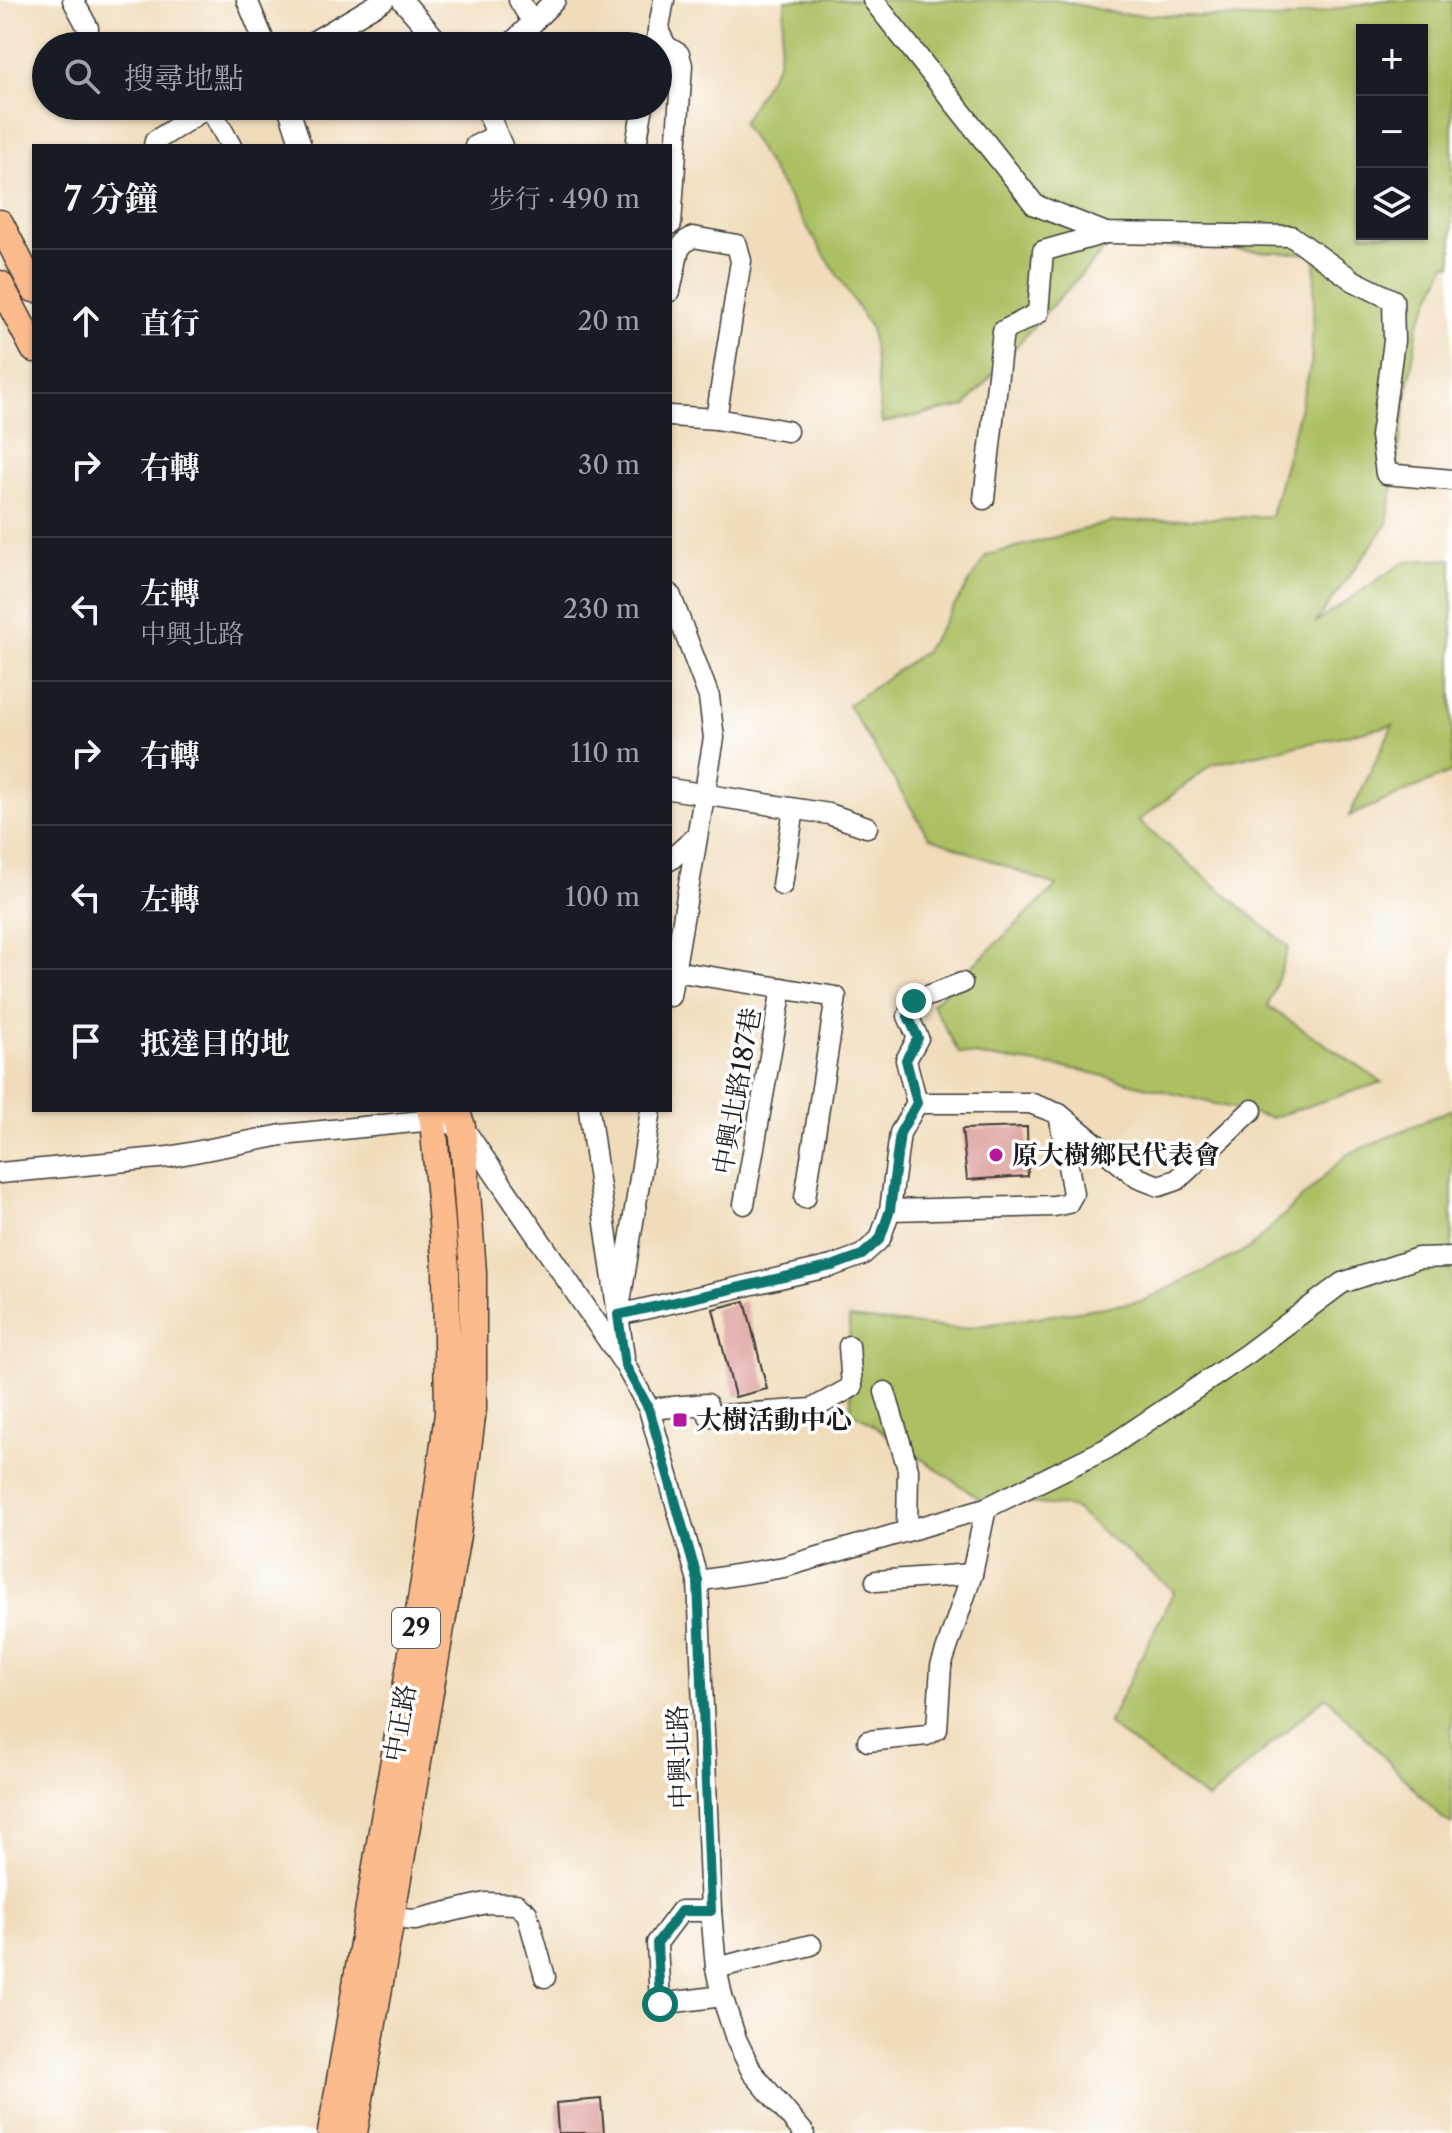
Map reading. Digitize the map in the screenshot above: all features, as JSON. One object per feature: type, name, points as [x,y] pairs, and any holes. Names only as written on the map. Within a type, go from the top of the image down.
[{"type":"main road","points":[[0,223],[32,285]]},
{"type":"main road","points":[[0,284],[32,345]]},
{"type":"main road","name":"中正路","points":[[354,2133],[457,1535],[473,1409],[473,1272],[445,1116]]},
{"type":"main road","name":"中正路","points":[[331,2133],[432,1534],[448,1413],[445,1116]]},
{"type":"street","points":[[73,0],[88,28]]},
{"type":"street","points":[[247,0],[260,32]]},
{"type":"street","points":[[330,32],[384,0]]},
{"type":"street","points":[[402,0],[430,32]]},
{"type":"street","points":[[519,0],[533,23]]},
{"type":"street","points":[[524,32],[555,0]]},
{"type":"street","points":[[658,32],[664,0]]},
{"type":"street","points":[[873,0],[1035,205],[1106,233]]},
{"type":"street","points":[[672,50],[679,54],[682,65],[672,198]]},
{"type":"street","points":[[154,144],[187,120]]},
{"type":"street","points":[[217,120],[230,144]]},
{"type":"street","points":[[293,120],[300,144]]},
{"type":"street","points":[[491,120],[500,140]]},
{"type":"street","points":[[637,139],[640,120]]},
{"type":"street","points":[[672,225],[693,237],[732,242],[741,252],[716,419]]},
{"type":"street","points":[[984,499],[1003,331],[1038,313],[1043,251],[1106,233],[1291,236],[1354,281],[1393,300],[1394,341],[1381,436],[1386,474],[1452,480]]},
{"type":"street","points":[[672,282],[679,249],[693,237]]},
{"type":"street","points":[[672,416],[716,419],[787,431]]},
{"type":"street","points":[[672,599],[709,697],[714,738],[672,984]]},
{"type":"street","points":[[672,789],[829,814],[867,827]]},
{"type":"street","points":[[782,885],[794,809]]},
{"type":"street","points":[[672,858],[695,838]]},
{"type":"street","name":"中興北路187巷","points":[[674,971],[836,997],[805,1198]]},
{"type":"street","points":[[589,1112],[618,1315],[832,1266],[862,1255],[880,1239],[890,1210],[900,1133],[917,1103],[906,1060],[918,1038],[908,1016],[914,1001],[962,983]]},
{"type":"street","name":"中興北路187巷","points":[[744,1204],[782,988]]},
{"type":"street","points":[[917,1103],[1030,1103],[1059,1114],[1138,1178],[1159,1186],[1177,1180],[1252,1110]]},
{"type":"street","name":"中興北路","points":[[625,1365],[618,1315],[651,1112]]},
{"type":"street","points":[[890,1210],[1054,1206],[1068,1203],[1073,1194],[1059,1114]]},
{"type":"street","points":[[0,1173],[169,1157],[282,1135],[445,1116]]},
{"type":"street","name":"中興北路","points":[[445,1116],[625,1365],[649,1409],[698,1581],[716,1968],[736,2039],[752,2072],[804,2133]]},
{"type":"street","points":[[698,1581],[784,1567],[986,1508],[1106,1449],[1247,1354],[1342,1283],[1418,1258],[1452,1257]]},
{"type":"street","points":[[649,1409],[707,1404],[709,1416],[812,1409],[852,1387],[849,1346]]},
{"type":"street","points":[[885,1392],[908,1469],[907,1531]]},
{"type":"street","points":[[868,1741],[927,1735],[937,1729],[941,1666],[972,1574],[986,1508]]},
{"type":"street","points":[[876,1581],[972,1574]]},
{"type":"street","points":[[391,1918],[415,1920],[486,1903],[516,1904],[527,1913],[545,1977]]},
{"type":"street","points":[[711,1911],[681,1911],[657,1943],[660,2004],[722,1996]]},
{"type":"street","points":[[716,1968],[811,1945]]},
{"type":"green space","points":[[786,0],[1057,0],[1119,14],[1285,19],[1384,0],[1452,0],[1452,265],[1447,263],[1418,326],[1387,524],[1315,623],[1405,561],[1452,559],[1452,772],[1349,816],[1393,725],[1213,764],[1138,821],[1289,947],[1268,1006],[1382,1082],[1271,1118],[1080,1070],[959,1053],[932,1004],[1057,886],[929,837],[848,705],[925,651],[987,555],[1111,522],[1271,516],[1311,365],[1316,254],[1110,244],[1044,314],[965,406],[882,423],[871,329],[742,123],[778,63]]},
{"type":"green space","points":[[1452,1109],[1452,1824],[1443,1819],[1326,1696],[1208,1800],[1108,1724],[1174,1591],[1072,1507],[980,1499],[851,1410],[849,1318],[959,1329],[1143,1301],[1250,1248],[1346,1155]]},
{"type":"building","name":"原大樹鄉民代表會","points":[[1027,1127],[1028,1176],[967,1180],[962,1129]]},
{"type":"building","points":[[745,1301],[767,1389],[735,1397],[713,1309]]},
{"type":"building","points":[[601,2099],[604,2133],[558,2133],[556,2103]]},
{"type":"place","name":"原大樹鄉民代表會","points":[[996,1155]]},
{"type":"place","name":"大樹活動中心","points":[[680,1420]]},
{"type":"route","points":[[660,2004],[657,1943],[681,1911],[711,1911],[698,1581],[649,1409],[625,1365],[618,1315],[832,1266],[862,1255],[880,1239],[890,1210],[900,1133],[917,1103],[906,1060],[918,1038],[908,1016],[914,1001]]}]
